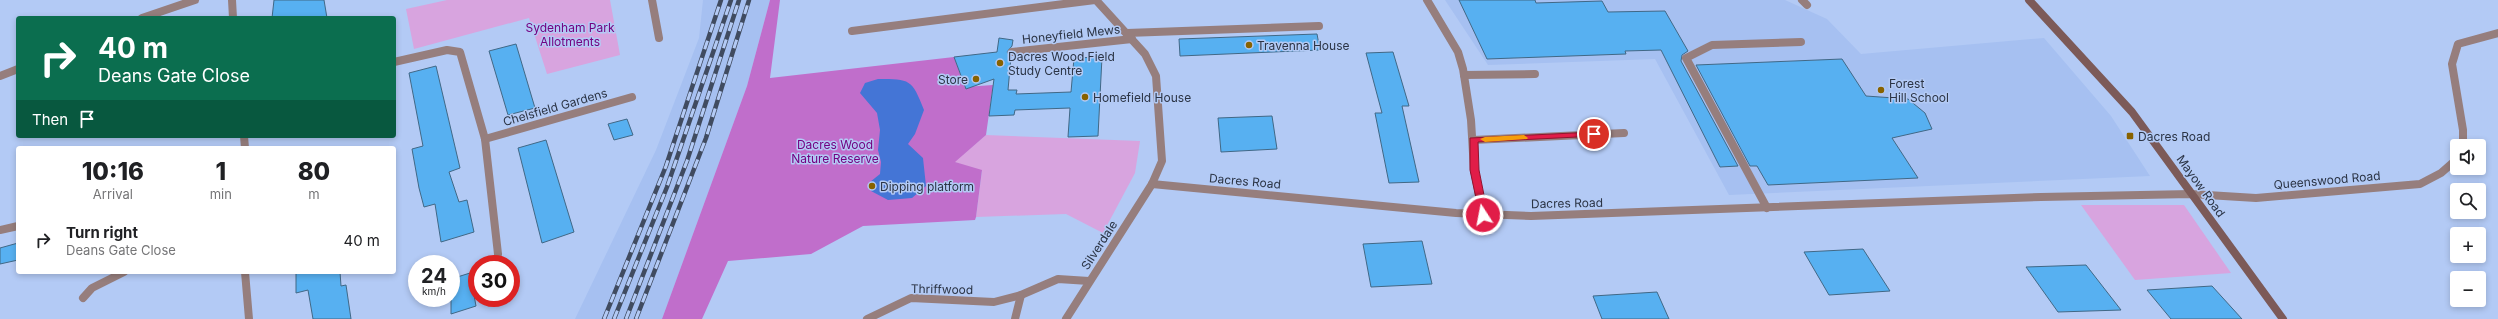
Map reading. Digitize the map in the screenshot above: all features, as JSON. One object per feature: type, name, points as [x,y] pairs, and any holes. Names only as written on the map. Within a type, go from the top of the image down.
[{"type":"street","points":[[147,16],[170,7],[195,0]]},
{"type":"street","points":[[232,0],[233,16]]},
{"type":"street","points":[[652,0],[659,38]]},
{"type":"street","points":[[852,31],[1095,0],[1129,36],[1150,63],[1156,76],[1159,99],[1162,162],[1152,184]]},
{"type":"street","points":[[1427,0],[1458,52],[1464,75],[1474,140],[1474,170],[1483,215]]},
{"type":"street","name":"Mayow Road","points":[[2029,0],[2132,112],[2283,319]]},
{"type":"street","name":"Honeyfield Mews","points":[[1012,52],[1129,36],[1319,26]]},
{"type":"street","points":[[2463,139],[2463,130],[2452,64],[2458,44],[2498,33]]},
{"type":"street","points":[[1767,208],[1686,58],[1712,45],[1801,42]]},
{"type":"street","points":[[396,62],[447,50],[460,52],[485,139],[498,254]]},
{"type":"street","points":[[0,76],[16,70]]},
{"type":"street","points":[[1464,75],[1535,74]]},
{"type":"street","name":"Chelsfield Gardens","points":[[485,139],[632,97]]},
{"type":"street","points":[[1474,140],[1624,133]]},
{"type":"street","name":"Queenswood Road","points":[[2191,194],[2256,198],[2420,184],[2441,173],[2450,165]]},
{"type":"street","name":"Dacres Road","points":[[1152,184],[1483,215],[1531,216],[2041,197],[2191,194]]},
{"type":"street","name":"Silverdale","points":[[1066,319],[1152,184]]},
{"type":"street","points":[[0,230],[16,226]]},
{"type":"street","points":[[83,298],[92,288],[120,274]]},
{"type":"street","points":[[245,274],[250,319]]},
{"type":"street","name":"Thriffwood","points":[[867,319],[911,298],[994,302],[1021,295],[1058,279],[1090,281]]},
{"type":"street","points":[[1015,319],[1021,295]]},
{"type":"shaded area","points":[[703,0],[770,0],[747,86],[662,319],[575,319],[656,150],[699,38]]},
{"type":"shaded area","name":"Forest Hill School","points":[[1445,0],[1785,0],[1827,19],[1861,54],[2044,38],[2111,116],[2150,176],[1729,195],[1655,59],[1488,65]]},
{"type":"green space","name":"Sydenham Park Allotments","points":[[447,0],[610,0],[620,55],[547,74],[529,18],[414,49],[406,9]]},
{"type":"green space","name":"Dacres Wood Nature Reserve","points":[[770,0],[780,0],[770,78],[954,57],[965,87],[993,85],[986,135],[955,162],[982,170],[975,220],[863,226],[811,254],[728,261],[702,319],[662,319],[747,86]]},
{"type":"green space","points":[[986,135],[1140,141],[1135,173],[1103,233],[1066,214],[976,217],[982,171],[954,162]]},
{"type":"green space","points":[[2081,205],[2184,205],[2231,273],[2135,280]]},
{"type":"water","points":[[878,79],[897,79],[908,83],[916,92],[924,110],[915,134],[908,144],[923,158],[926,186],[912,198],[888,200],[871,191],[870,182],[880,174],[881,162],[878,150],[880,130],[877,113],[860,93],[865,83]]},
{"type":"building","points":[[274,0],[324,0],[327,16],[272,16]]},
{"type":"building","points":[[1459,0],[1535,0],[1536,3],[1602,1],[1608,12],[1665,11],[1688,51],[1682,55],[1681,61],[1738,166],[1720,167],[1661,50],[1625,51],[1626,54],[1487,59]]},
{"type":"building","name":"Travenna House","points":[[1317,34],[1320,50],[1180,56],[1179,39]]},
{"type":"building","points":[[999,38],[1013,40],[1012,46],[1007,52],[1011,57],[1008,90],[1017,90],[1016,94],[1071,92],[1074,58],[1102,57],[1098,136],[1068,137],[1070,108],[1015,110],[1014,115],[989,116],[994,79],[966,89],[954,57],[997,52]]},
{"type":"building","points":[[516,44],[535,108],[508,115],[489,51]]},
{"type":"building","points":[[1393,52],[1409,106],[1402,106],[1419,182],[1389,183],[1375,113],[1382,113],[1366,53]]},
{"type":"building","points":[[1842,59],[1866,96],[1908,99],[1925,113],[1932,129],[1892,138],[1918,178],[1768,185],[1757,166],[1750,166],[1696,65]]},
{"type":"building","points":[[436,66],[460,168],[449,172],[459,202],[467,200],[474,232],[441,242],[435,204],[424,207],[419,188],[412,149],[423,146],[409,73]]},
{"type":"building","points":[[1272,116],[1277,149],[1221,152],[1218,118]]},
{"type":"building","points":[[627,119],[633,135],[614,140],[608,124]]},
{"type":"building","points":[[546,140],[574,232],[542,243],[518,148]]},
{"type":"building","points":[[1422,241],[1432,284],[1371,287],[1363,244]]},
{"type":"building","points":[[16,244],[16,260],[0,264],[0,248]]},
{"type":"building","points":[[1863,249],[1890,291],[1829,295],[1804,252]]},
{"type":"building","points":[[2086,265],[2121,310],[2058,312],[2026,267]]},
{"type":"building","points":[[296,274],[340,274],[341,286],[346,285],[351,319],[313,319],[308,290],[296,293]]},
{"type":"building","points":[[468,274],[468,307],[473,307],[451,314],[451,307],[460,307],[460,276]]},
{"type":"building","points":[[2212,286],[2242,319],[2171,319],[2147,290]]},
{"type":"building","points":[[1657,292],[1669,319],[1602,319],[1593,296]]},
{"type":"railway","points":[[604,319],[666,166],[721,0]]},
{"type":"railway","points":[[614,319],[667,187],[731,0]]},
{"type":"railway","points":[[626,319],[687,161],[739,0]]},
{"type":"railway","points":[[636,319],[706,138],[749,0]]},
{"type":"slow traffic","points":[[1485,139],[1524,138]]},
{"type":"place","name":"Travenna House","points":[[1249,45]]},
{"type":"place","name":"Dacres Wood Field Study Centre","points":[[1000,63]]},
{"type":"place","name":"Store","points":[[976,79]]},
{"type":"place","name":"Forest Hill School","points":[[1881,90]]},
{"type":"place","name":"Homefield House","points":[[1085,97]]},
{"type":"place","name":"Dacres Road","points":[[2130,136]]},
{"type":"place","name":"Dipping platform","points":[[872,186]]},
{"type":"route","points":[[1483,215],[1474,170],[1474,140],[1594,134]]}]
